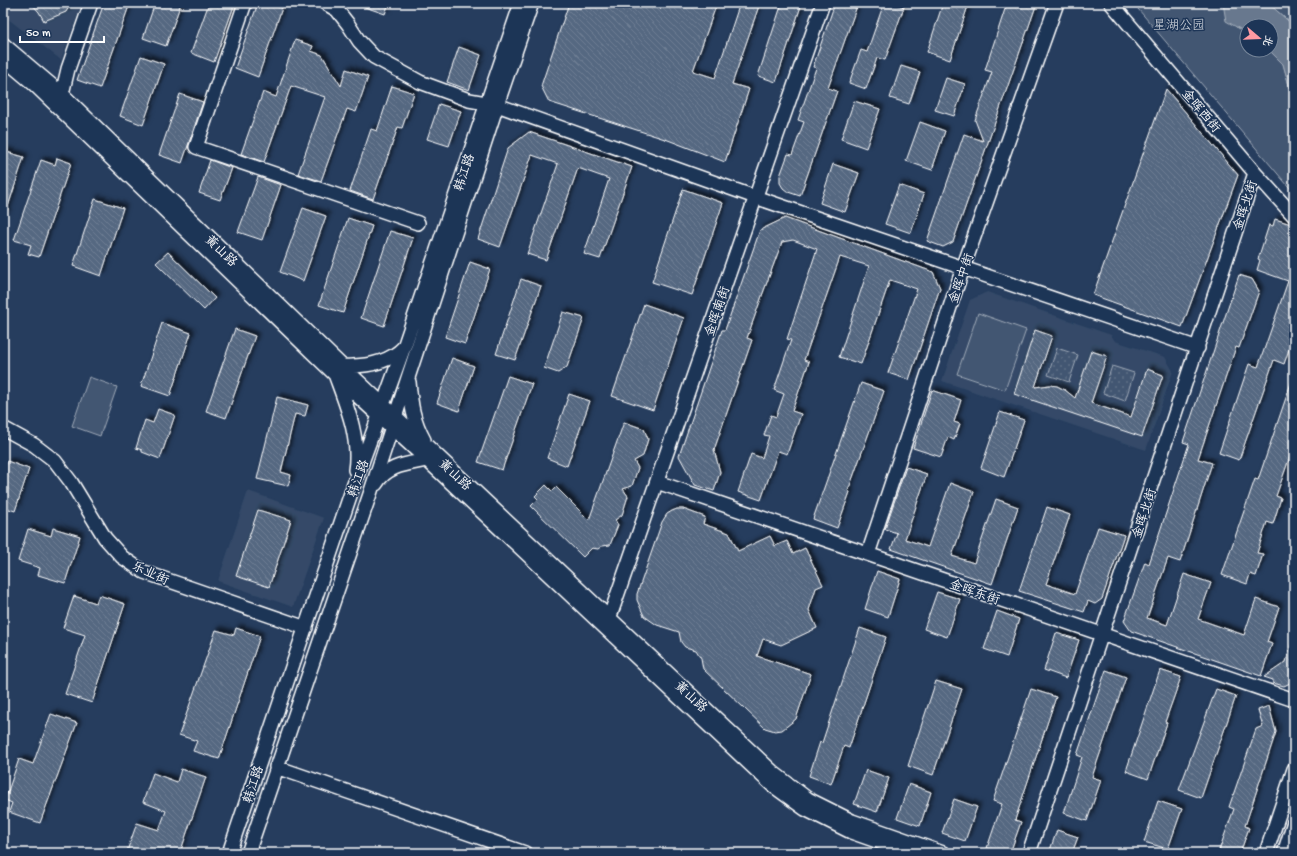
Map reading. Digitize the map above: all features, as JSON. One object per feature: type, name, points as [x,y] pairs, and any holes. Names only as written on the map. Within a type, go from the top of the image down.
[{"type":"street","points":[[62,94],[68,69],[91,3]]},
{"type":"street","points":[[245,3],[196,147],[418,223]]},
{"type":"street","name":"韩江路","points":[[248,853],[394,422],[492,104],[520,3]]},
{"type":"street","name":"韩江路","points":[[229,853],[353,487],[492,104],[532,3]]},
{"type":"street","name":"金晖南街","points":[[610,619],[823,3]]},
{"type":"street","name":"金晖中街","points":[[868,554],[963,268],[1057,3]]},
{"type":"street","name":"金晖西街","points":[[1111,3],[1294,216]]},
{"type":"street","points":[[334,5],[359,41],[374,57],[420,82],[469,100],[492,104],[755,197],[1198,348]]},
{"type":"street","name":"黄山路","points":[[3,44],[62,94],[338,370]]},
{"type":"street","name":"黄山路","points":[[3,58],[36,85],[428,454],[772,785],[805,809],[851,832],[911,853]]},
{"type":"street","name":"金晖北街","points":[[1029,853],[1198,348],[1255,172]]},
{"type":"street","points":[[353,487],[356,467],[356,445],[351,418],[338,370],[380,363],[397,355],[404,348]]},
{"type":"street","points":[[370,494],[380,476],[393,467],[428,454],[411,406],[409,374]]},
{"type":"street","name":"乐业街","points":[[3,428],[34,445],[55,461],[71,482],[106,538],[122,558],[144,572],[306,628]]},
{"type":"street","name":"黄山路","points":[[428,454],[610,619],[774,773],[808,799],[852,821],[943,853]]},
{"type":"street","name":"金晖东街","points":[[657,482],[1294,700]]},
{"type":"street","points":[[276,767],[525,853]]},
{"type":"street","points":[[1266,853],[1294,769]]},
{"type":"street","points":[[1284,853],[1294,822]]},
{"type":"shaded area","points":[[3,3],[82,3],[61,60],[3,15]]},
{"type":"shaded area","points":[[1223,3],[1268,3],[1294,26],[1294,103],[1283,64],[1277,58],[1279,58],[1279,18],[1239,18],[1239,28],[1226,21]]},
{"type":"shaded area","points":[[987,292],[1111,335],[1115,341],[1165,357],[1173,371],[1146,450],[942,381],[970,300]]},
{"type":"shaded area","points":[[248,491],[324,518],[293,607],[218,581]]},
{"type":"green space","name":"星湖公园","points":[[1133,3],[1223,3],[1239,29],[1239,58],[1277,58],[1283,64],[1294,103],[1294,193]]},
{"type":"green space","points":[[1268,3],[1294,3],[1294,26]]},
{"type":"green space","points":[[978,313],[1026,330],[1005,390],[957,374]]},
{"type":"green space","points":[[1057,348],[1078,355],[1069,382],[1048,375]]},
{"type":"green space","points":[[1112,366],[1134,373],[1125,401],[1103,393]]},
{"type":"green space","points":[[89,377],[117,387],[100,436],[72,426]]},
{"type":"building","points":[[31,3],[71,3],[66,12],[44,21],[39,12]]},
{"type":"building","points":[[104,3],[130,3],[100,88],[77,80]]},
{"type":"building","points":[[155,3],[181,3],[166,46],[143,38]]},
{"type":"building","points":[[209,3],[235,3],[214,62],[191,53]]},
{"type":"building","points":[[258,3],[268,3],[282,8],[258,77],[235,68]]},
{"type":"building","points":[[359,3],[389,3],[385,14],[359,5]]},
{"type":"building","points":[[569,3],[717,3],[693,71],[715,78],[740,3],[760,3],[732,84],[749,89],[725,162],[668,140],[549,102],[541,86]]},
{"type":"building","points":[[782,3],[793,3],[801,6],[776,82],[758,76]]},
{"type":"building","points":[[835,3],[858,3],[828,88],[837,91],[800,196],[788,192],[783,188],[780,183],[780,176],[788,154],[792,155],[804,122],[798,120],[816,68],[813,67]]},
{"type":"building","points":[[884,3],[892,3],[904,7],[885,60],[877,58],[866,89],[849,83],[861,50],[867,52]]},
{"type":"building","points":[[943,3],[969,3],[950,60],[927,52]]},
{"type":"building","points":[[1007,3],[1037,3],[953,242],[943,247],[927,241],[964,134],[983,141],[975,120],[992,72],[985,70]]},
{"type":"building","points":[[295,40],[313,46],[311,51],[322,55],[341,86],[346,69],[368,77],[356,112],[347,109],[321,181],[298,174],[325,97],[291,86],[264,162],[241,154],[263,92],[276,97]]},
{"type":"building","points":[[459,47],[481,55],[469,90],[447,82]]},
{"type":"building","points":[[141,56],[164,64],[143,125],[120,116]]},
{"type":"building","points":[[901,66],[920,72],[909,104],[890,98]]},
{"type":"building","points":[[946,78],[965,84],[954,116],[935,110]]},
{"type":"building","points":[[392,86],[414,93],[402,128],[398,127],[373,199],[350,191],[371,129],[377,131]]},
{"type":"building","points":[[1166,89],[1238,175],[1182,327],[1093,295]]},
{"type":"building","points":[[180,94],[203,102],[182,163],[159,155]]},
{"type":"building","points":[[854,101],[880,109],[866,148],[841,139]]},
{"type":"building","points":[[439,104],[461,111],[449,146],[427,139]]},
{"type":"building","points":[[920,122],[945,131],[932,170],[906,161]]},
{"type":"building","points":[[529,132],[632,167],[600,259],[584,254],[609,179],[578,168],[546,260],[527,254],[558,164],[532,155],[500,247],[478,239],[508,148]]},
{"type":"building","points":[[3,151],[24,157],[5,216],[3,216]]},
{"type":"building","points":[[57,158],[71,163],[39,257],[28,254],[31,245],[14,240],[41,160],[55,165]]},
{"type":"building","points":[[210,160],[232,168],[220,200],[199,193]]},
{"type":"building","points":[[833,164],[859,173],[845,212],[820,203]]},
{"type":"building","points":[[258,177],[281,185],[262,240],[238,232]]},
{"type":"building","points":[[899,185],[924,194],[911,233],[885,224]]},
{"type":"building","points":[[683,189],[723,203],[692,295],[652,282]]},
{"type":"building","points":[[95,199],[123,208],[101,276],[73,266]]},
{"type":"building","points":[[303,208],[326,216],[303,281],[280,272]]},
{"type":"building","points":[[348,218],[372,226],[343,313],[319,305]]},
{"type":"building","points":[[785,218],[933,272],[940,288],[909,380],[888,373],[917,289],[890,280],[861,364],[839,357],[869,266],[840,257],[804,360],[809,362],[792,411],[801,414],[787,454],[778,451],[761,500],[738,492],[751,454],[762,458],[769,436],[764,435],[771,415],[776,417],[784,394],[774,390],[791,340],[787,339],[817,249],[793,240],[782,242],[747,338],[752,340],[714,450],[720,472],[714,491],[695,485],[679,456],[722,330],[725,330],[760,230]]},
{"type":"building","points":[[1275,219],[1294,225],[1294,231],[1290,242],[1294,243],[1294,335],[1284,364],[1274,360],[1239,460],[1219,453],[1249,364],[1258,367],[1288,281],[1257,270],[1260,260],[1258,259],[1269,225],[1273,226]]},
{"type":"building","points":[[390,231],[413,238],[384,326],[361,318]]},
{"type":"building","points":[[168,252],[215,298],[204,310],[156,263]]},
{"type":"building","points":[[470,262],[490,269],[465,344],[445,337]]},
{"type":"building","points":[[1239,275],[1252,279],[1259,291],[1239,348],[1236,347],[1198,459],[1212,463],[1180,562],[1168,558],[1147,618],[1167,625],[1184,574],[1211,583],[1198,619],[1244,635],[1256,599],[1279,607],[1267,642],[1272,644],[1261,676],[1131,631],[1124,621],[1145,562],[1149,564],[1189,444],[1183,442]]},
{"type":"building","points":[[521,279],[541,286],[515,360],[496,354]]},
{"type":"building","points":[[644,304],[684,318],[653,410],[612,396]]},
{"type":"building","points":[[563,312],[584,318],[567,367],[558,373],[544,368]]},
{"type":"building","points":[[162,323],[191,333],[170,396],[141,386]]},
{"type":"building","points":[[235,329],[255,336],[226,418],[206,411]]},
{"type":"building","points":[[1035,330],[1052,336],[1035,387],[1050,385],[1057,386],[1075,398],[1091,351],[1107,356],[1091,403],[1131,417],[1147,369],[1163,375],[1142,437],[1014,394]]},
{"type":"building","points":[[452,358],[474,366],[459,411],[437,403]]},
{"type":"building","points":[[508,376],[532,384],[502,470],[478,462]]},
{"type":"building","points":[[1292,380],[1294,380],[1294,445],[1276,496],[1281,498],[1273,524],[1267,522],[1257,553],[1263,554],[1256,576],[1250,574],[1247,584],[1222,575],[1255,479],[1258,480]]},
{"type":"building","points":[[861,383],[884,391],[848,491],[850,492],[837,528],[813,519]]},
{"type":"building","points":[[932,390],[961,400],[954,422],[960,424],[954,440],[948,437],[941,457],[913,448]]},
{"type":"building","points":[[569,394],[590,401],[567,466],[547,458]]},
{"type":"building","points":[[277,397],[308,405],[305,416],[295,414],[281,472],[291,475],[288,486],[257,479]]},
{"type":"building","points":[[158,409],[175,415],[160,459],[136,448],[145,420],[153,423]]},
{"type":"building","points":[[1000,412],[1024,420],[1004,477],[981,468]]},
{"type":"building","points":[[624,422],[644,429],[648,439],[643,456],[634,461],[638,468],[632,486],[623,489],[628,496],[622,515],[615,520],[618,525],[610,545],[602,546],[598,549],[592,548],[583,557],[531,506],[538,499],[535,496],[546,485],[552,491],[556,487],[589,520]]},
{"type":"building","points":[[7,461],[29,469],[15,511],[3,507],[3,474]]},
{"type":"building","points":[[906,467],[927,474],[905,539],[928,547],[950,483],[974,492],[952,556],[974,563],[996,499],[1018,507],[992,584],[891,549],[897,533],[885,529]]},
{"type":"building","points":[[1047,507],[1070,515],[1046,584],[1075,594],[1098,527],[1124,535],[1102,599],[1095,604],[1088,601],[1084,612],[1019,591]]},
{"type":"building","points":[[677,509],[683,509],[705,517],[703,524],[729,533],[738,551],[770,536],[775,546],[787,541],[793,554],[805,548],[823,585],[816,588],[809,610],[817,628],[781,645],[763,639],[757,656],[811,674],[796,719],[782,730],[775,731],[765,728],[703,669],[701,658],[696,650],[685,647],[681,642],[679,632],[657,625],[644,616],[637,600],[637,594],[662,522],[667,514]]},
{"type":"building","points":[[258,510],[291,520],[269,587],[236,576]]},
{"type":"building","points":[[53,528],[80,536],[65,583],[38,575],[40,568],[18,561],[28,529],[51,536]]},
{"type":"building","points":[[877,571],[900,579],[888,617],[865,609]]},
{"type":"building","points":[[937,592],[960,599],[947,637],[924,629]]},
{"type":"building","points":[[99,595],[125,604],[92,703],[65,694],[85,635],[63,628],[74,596],[96,603]]},
{"type":"building","points":[[997,611],[1019,619],[1007,657],[984,649]]},
{"type":"building","points":[[236,628],[260,636],[219,759],[193,751],[197,741],[179,735],[216,630],[234,635]]},
{"type":"building","points":[[860,628],[886,637],[849,748],[844,746],[831,784],[809,776],[820,742],[822,743]]},
{"type":"building","points":[[1056,633],[1079,640],[1066,678],[1044,670]]},
{"type":"building","points":[[1292,642],[1294,642],[1294,681],[1284,686],[1273,683],[1273,680],[1264,677],[1286,662]]},
{"type":"building","points":[[1106,670],[1126,677],[1092,777],[1101,780],[1087,821],[1064,813],[1082,757],[1077,755]]},
{"type":"building","points":[[1160,670],[1181,677],[1165,722],[1167,723],[1148,779],[1126,771]]},
{"type":"building","points":[[936,681],[962,689],[933,775],[908,766]]},
{"type":"building","points":[[1031,689],[1056,697],[1015,820],[1021,822],[1010,853],[1002,853],[987,848],[1002,804],[993,801]]},
{"type":"building","points":[[1216,689],[1236,696],[1201,798],[1179,790]]},
{"type":"building","points":[[1269,706],[1276,732],[1245,826],[1249,828],[1240,853],[1218,853],[1234,809],[1229,807],[1256,729],[1263,726],[1258,710]]},
{"type":"building","points":[[51,714],[77,723],[40,823],[9,812],[12,803],[5,800],[19,759],[33,764]]},
{"type":"building","points":[[181,769],[206,777],[180,853],[134,853],[127,851],[137,823],[159,830],[166,811],[143,802],[153,773],[177,782]]},
{"type":"building","points":[[866,770],[889,778],[877,812],[854,804]]},
{"type":"building","points":[[909,784],[931,792],[920,826],[897,818]]},
{"type":"building","points":[[954,799],[977,807],[965,841],[942,833]]},
{"type":"building","points":[[1158,801],[1182,809],[1168,849],[1144,842]]},
{"type":"building","points":[[1057,830],[1078,837],[1072,853],[1049,853]]}]
